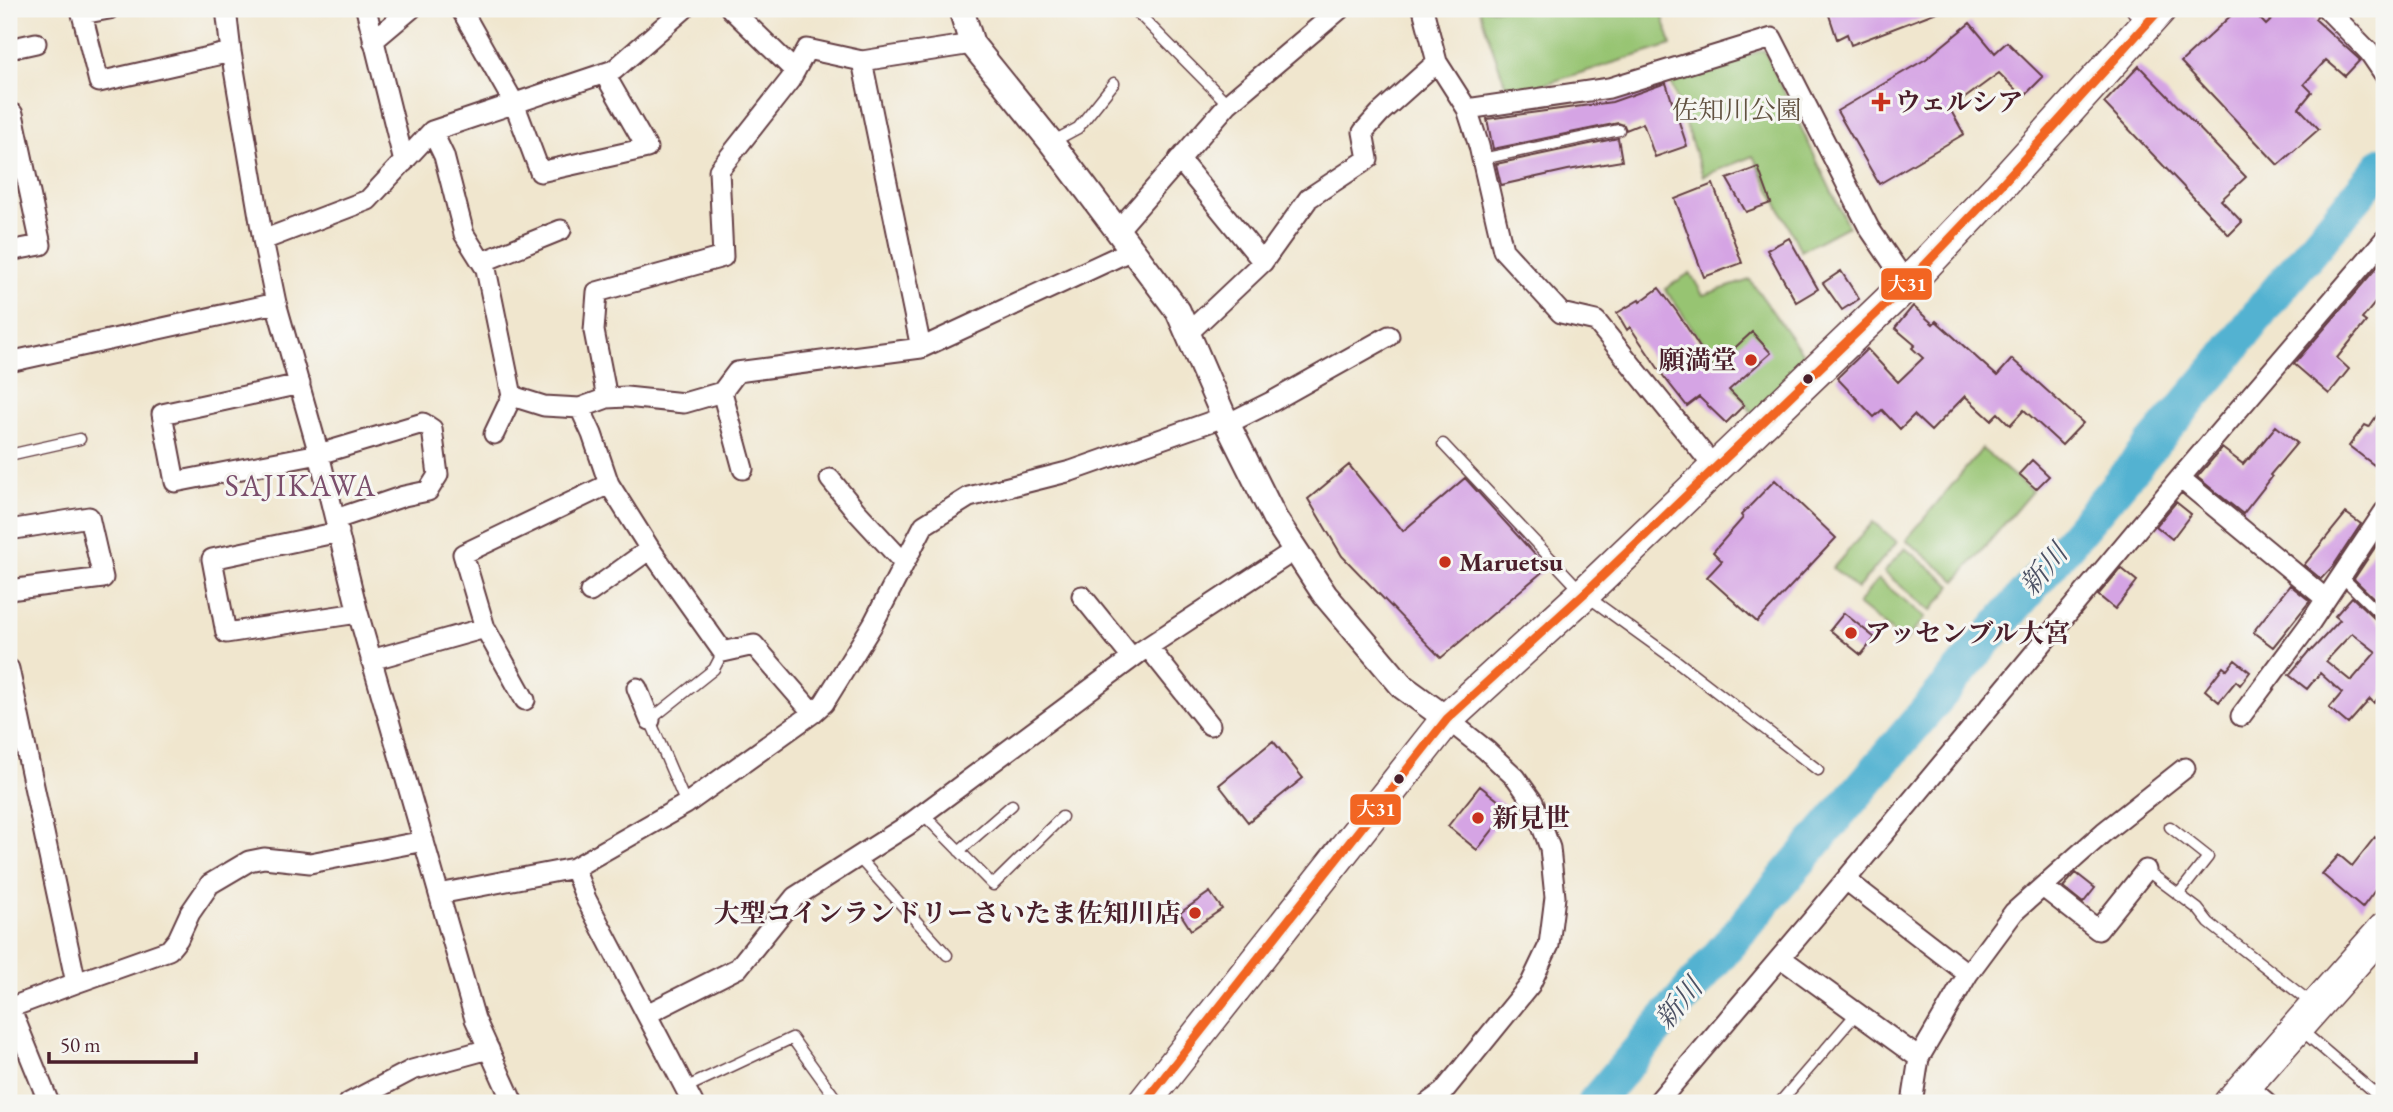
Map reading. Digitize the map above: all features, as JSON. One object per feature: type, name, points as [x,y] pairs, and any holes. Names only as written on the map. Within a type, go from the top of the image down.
[{"type":"main road","points":[[1144,1103],[1447,719],[1584,594],[1907,284],[2000,186],[2145,15]]},
{"type":"main road","points":[[2248,1097],[2306,1016],[2384,929]]},
{"type":"street","points":[[109,9],[82,14],[99,82],[231,52]]},
{"type":"street","points":[[226,9],[231,52],[276,303],[320,454],[371,660],[475,1018],[513,1103]]},
{"type":"street","points":[[366,9],[404,162]]},
{"type":"street","points":[[373,41],[411,9]]},
{"type":"street","points":[[460,9],[514,103],[540,172],[648,148],[604,73]]},
{"type":"street","points":[[263,240],[369,200],[432,131],[614,70],[684,9]]},
{"type":"street","points":[[732,9],[795,71]]},
{"type":"street","points":[[961,9],[972,44],[1051,142],[1178,311],[1225,421],[1275,519],[1325,595],[1403,687],[1486,750],[1516,778],[1533,802],[1550,848],[1555,897],[1549,945],[1530,985],[1443,1100]]},
{"type":"street","points":[[1118,230],[1228,104],[1340,9]]},
{"type":"street","points":[[1423,9],[1437,62],[1467,109],[1482,159],[1503,250],[1561,313],[1596,321],[1714,467]]},
{"type":"street","points":[[2327,9],[2368,52],[2384,74]]},
{"type":"street","points":[[1467,109],[1609,88],[1772,38],[1870,228],[1907,284]]},
{"type":"street","points":[[9,49],[36,43]]},
{"type":"street","points":[[607,398],[594,331],[597,292],[723,257],[719,170],[795,71],[807,49],[862,61],[972,44]]},
{"type":"street","points":[[862,61],[921,348]]},
{"type":"street","points":[[1188,334],[1263,262],[1309,198],[1368,159],[1363,132],[1380,113],[1437,62]]},
{"type":"street","points":[[9,115],[13,114],[18,181],[41,245],[9,251]]},
{"type":"street","points":[[432,131],[444,156],[464,234],[486,269],[512,396],[494,434]]},
{"type":"street","points":[[1178,159],[1263,262]]},
{"type":"street","points":[[482,262],[561,230]]},
{"type":"street","points":[[1657,1103],[2180,478],[2384,240]]},
{"type":"street","points":[[512,396],[544,406],[580,408],[607,398],[626,397],[684,403],[722,392],[737,372],[921,348],[1132,250]]},
{"type":"street","points":[[9,362],[276,303]]},
{"type":"street","points":[[439,894],[574,868],[686,804],[813,713],[824,703],[873,624],[924,525],[970,497],[1071,471],[1225,421],[1389,336]]},
{"type":"street","points":[[300,384],[162,414],[175,482],[320,454],[423,423],[432,429],[438,475],[428,492],[404,496],[337,526],[212,559],[226,633],[358,613]]},
{"type":"street","points":[[722,392],[743,469]]},
{"type":"street","points":[[580,408],[609,484],[650,549],[723,652],[754,645],[813,713]]},
{"type":"street","points":[[2180,478],[2326,599]]},
{"type":"street","points":[[830,479],[905,563]]},
{"type":"street","points":[[525,700],[485,628],[463,554],[609,484]]},
{"type":"street","points":[[2241,716],[2326,599],[2384,512]]},
{"type":"street","points":[[9,530],[89,517],[103,578],[9,590]]},
{"type":"street","points":[[590,592],[650,549]]},
{"type":"street","points":[[647,1014],[738,968],[795,897],[923,814],[1140,652],[1295,550]]},
{"type":"street","points":[[1082,596],[1210,726]]},
{"type":"street","points":[[371,660],[485,628]]},
{"type":"street","points":[[9,670],[76,983]]},
{"type":"street","points":[[637,688],[650,720]]},
{"type":"street","points":[[1912,1103],[1919,1058],[1968,974],[2014,912],[2104,832],[2185,768]]},
{"type":"street","points":[[49,1103],[9,1007],[169,950],[178,939],[190,912],[210,884],[249,861],[264,858],[310,863],[424,841]]},
{"type":"street","points":[[574,868],[586,899],[689,1096]]},
{"type":"street","points":[[2043,887],[2098,930],[2146,870]]},
{"type":"street","points":[[1846,880],[1968,974]]},
{"type":"street","points":[[1781,958],[1919,1058]]},
{"type":"street","points":[[349,1103],[412,1070],[489,1049]]},
{"type":"lane","points":[[1134,9],[1228,104]]},
{"type":"lane","points":[[1051,142],[1078,128],[1114,83]]},
{"type":"lane","points":[[1482,159],[1619,130]]},
{"type":"lane","points":[[9,455],[80,439]]},
{"type":"lane","points":[[1443,444],[1584,594],[1674,659],[1818,770]]},
{"type":"lane","points":[[2341,576],[2384,618]]},
{"type":"lane","points":[[686,804],[650,720],[714,669],[723,652]]},
{"type":"lane","points":[[959,850],[1012,805]]},
{"type":"lane","points":[[923,814],[993,885],[1062,817]]},
{"type":"lane","points":[[2170,827],[2208,857],[2178,895]]},
{"type":"lane","points":[[858,857],[947,955]]},
{"type":"lane","points":[[2146,870],[2198,909],[2208,923],[2306,1016],[2384,1101]]},
{"type":"lane","points":[[1784,1103],[1781,1101],[1856,1014]]},
{"type":"lane","points":[[689,1096],[792,1038],[839,1103]]},
{"type":"green space","points":[[1479,9],[1661,9],[1671,45],[1509,95]]},
{"type":"green space","name":"佐知川公園","points":[[1764,50],[1848,226],[1801,251],[1753,156],[1703,176],[1670,80]]},
{"type":"green space","points":[[1690,273],[1703,295],[1750,280],[1810,364],[1755,417],[1665,289]]},
{"type":"green space","points":[[1982,449],[2032,491],[1956,581],[1906,540]]},
{"type":"green space","points":[[1873,522],[1897,542],[1857,589],[1833,568]]},
{"type":"green space","points":[[1905,548],[1952,586],[1931,611],[1884,572]]},
{"type":"green space","points":[[1878,579],[1925,617],[1905,642],[1858,604]]},
{"type":"building","points":[[1827,9],[1942,10],[1851,45],[1847,34],[1837,39]]},
{"type":"building","points":[[2238,9],[2251,9],[2266,25],[2283,9],[2315,9],[2315,19],[2360,60],[2345,76],[2326,60],[2304,84],[2312,92],[2299,108],[2319,129],[2278,165],[2181,62]]},
{"type":"building","points":[[1970,23],[1995,53],[2007,42],[2043,77],[2023,97],[1999,73],[1950,109],[1964,134],[1879,184],[1837,111],[1926,59]]},
{"type":"building","points":[[2139,66],[2246,177],[2221,200],[2242,222],[2229,235],[2104,103]]},
{"type":"building","points":[[1666,83],[1687,146],[1655,157],[1643,123],[1626,130],[1624,125],[1618,123],[1493,149],[1487,119],[1612,102]]},
{"type":"building","points":[[1618,138],[1622,161],[1501,185],[1496,164]]},
{"type":"building","points":[[1758,167],[1771,203],[1746,212],[1727,179]]},
{"type":"building","points":[[1713,184],[1742,263],[1704,277],[1675,199]]},
{"type":"building","points":[[1789,238],[1818,289],[1796,302],[1767,250]]},
{"type":"building","points":[[2384,259],[2384,292],[2362,319],[2366,322],[2337,358],[2349,369],[2329,394],[2294,364]]},
{"type":"building","points":[[1841,271],[1859,299],[1842,310],[1823,283]]},
{"type":"building","points":[[1659,288],[1713,368],[1752,332],[1771,353],[1729,390],[1744,405],[1726,423],[1699,397],[1687,406],[1630,327],[1627,330],[1617,313],[1639,300],[1640,302]]},
{"type":"building","points":[[1913,306],[1933,324],[1936,321],[1997,376],[2012,359],[2083,423],[2062,445],[2024,410],[2010,425],[1998,413],[1991,420],[1965,396],[1931,431],[1914,415],[1900,429],[1882,410],[1874,417],[1837,378],[1867,349],[1898,382],[1923,358],[1912,348],[1915,345],[1895,328]]},
{"type":"building","points":[[2384,405],[2384,450],[2374,465],[2349,446],[2365,425],[2369,427]]},
{"type":"building","points":[[2276,426],[2297,443],[2270,475],[2272,477],[2243,514],[2197,477],[2222,448],[2243,464]]},
{"type":"building","points":[[2032,460],[2049,476],[2036,489],[2019,474]]},
{"type":"building","name":"Maruetsu","points":[[1349,465],[1403,531],[1465,478],[1547,568],[1441,658],[1342,556],[1308,499]]},
{"type":"building","points":[[1775,480],[1836,538],[1757,622],[1707,577],[1722,561],[1713,552],[1743,518],[1741,515]]},
{"type":"building","points":[[2176,502],[2191,514],[2172,539],[2156,526]]},
{"type":"building","points":[[2346,513],[2361,524],[2334,565],[2321,579],[2304,565]]},
{"type":"building","points":[[2384,534],[2384,608],[2354,579]]},
{"type":"building","points":[[2121,568],[2137,581],[2115,609],[2098,595]]},
{"type":"building","points":[[2290,585],[2310,601],[2273,647],[2253,632]]},
{"type":"building","points":[[2352,597],[2384,625],[2384,691],[2374,703],[2370,699],[2348,724],[2329,708],[2342,693],[2320,673],[2307,689],[2289,675],[2340,620],[2335,616]],"holes":[[[2352,633],[2376,652],[2351,681],[2326,661]]]},
{"type":"building","points":[[1844,613],[1875,638],[1861,655],[1830,630]]},
{"type":"building","points":[[2235,660],[2250,672],[2240,685],[2236,681],[2219,702],[2205,690],[2223,667],[2227,670]]},
{"type":"building","points":[[1273,741],[1303,778],[1248,822],[1219,785]]},
{"type":"building","name":"新見世","points":[[1480,786],[1509,809],[1477,850],[1448,826]]},
{"type":"building","points":[[2375,837],[2384,845],[2384,878],[2362,908],[2322,874],[2339,855],[2352,866]]},
{"type":"building","points":[[2076,873],[2095,888],[2083,903],[2063,887]]},
{"type":"building","points":[[1210,892],[1222,909],[1191,930],[1180,913]]},
{"type":"waterway","name":"新川","points":[[1594,1103],[2217,368],[2268,302],[2384,163]]},
{"type":"transit line","name":"大31","points":[[1144,1103],[1447,719],[1589,589],[1907,284],[2160,9]]},
{"type":"place","name":"ウェルシア","points":[[1881,102]]},
{"type":"place","name":"願満堂","points":[[1751,360]]},
{"type":"place","name":"Maruetsu","points":[[1445,562]]},
{"type":"place","name":"アッセンブル大宮","points":[[1851,633]]},
{"type":"place","name":"新見世","points":[[1478,818]]},
{"type":"place","name":"大型コインランドリーさいたま佐知川店","points":[[1195,913]]},
{"type":"district","name":"SAJIKAWA","points":[[301,486]]}]
